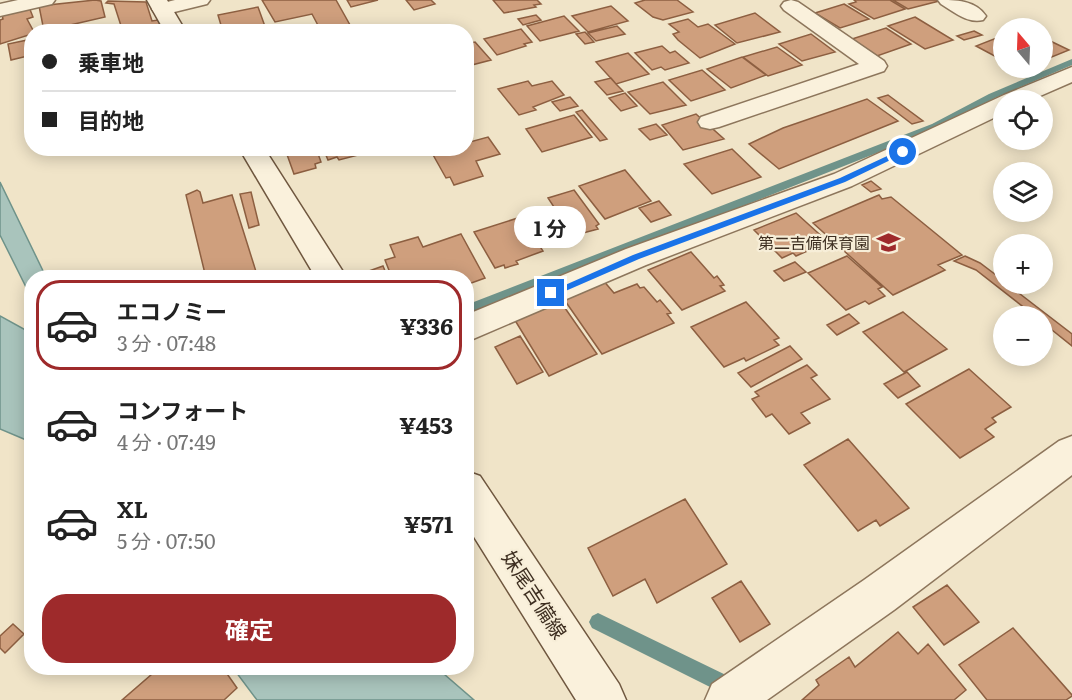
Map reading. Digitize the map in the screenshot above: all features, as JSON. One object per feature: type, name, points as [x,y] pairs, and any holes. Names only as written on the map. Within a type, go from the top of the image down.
[{"type":"street","points":[[0,10],[45,0]]},
{"type":"street","points":[[155,3],[200,0]]},
{"type":"street","points":[[710,122],[876,66],[783,5],[813,0]]},
{"type":"street","points":[[948,0],[976,16]]},
{"type":"street","points":[[155,3],[170,24]]},
{"type":"street","points":[[1035,90],[1072,74]]},
{"type":"street","points":[[474,326],[636,257],[843,180],[993,109]]},
{"type":"street","points":[[256,156],[328,270]]},
{"type":"street","points":[[743,690],[1072,453]]},
{"type":"street","name":"妹尾吉備線","points":[[474,501],[603,700]]},
{"type":"water","points":[[0,182],[43,270],[24,270],[24,283],[0,235]]},
{"type":"water","points":[[0,316],[24,329],[24,439],[0,429]]},
{"type":"water","points":[[238,675],[445,675],[474,700],[257,700]]},
{"type":"building","points":[[262,0],[336,0],[349,24],[317,24],[312,14],[275,22]]},
{"type":"building","points":[[347,0],[378,0],[351,7]]},
{"type":"building","points":[[406,0],[431,0],[435,4],[414,10]]},
{"type":"building","points":[[493,0],[537,0],[541,4],[504,13]]},
{"type":"building","points":[[645,0],[677,0],[693,12],[663,20],[653,17],[635,3]]},
{"type":"building","points":[[854,0],[890,0],[905,9],[874,19],[849,4],[856,2]]},
{"type":"building","points":[[893,0],[938,0],[939,1],[908,9]]},
{"type":"building","points":[[101,1],[105,17],[74,24],[43,24],[39,6]]},
{"type":"building","points":[[108,1],[146,2],[152,21],[158,20],[160,24],[120,24],[114,4],[106,3]]},
{"type":"building","points":[[844,4],[869,19],[840,28],[815,13]]},
{"type":"building","points":[[611,6],[628,21],[588,32],[572,16]]},
{"type":"building","points":[[29,7],[33,17],[27,19],[30,24],[24,24],[24,36],[0,44],[2,14]]},
{"type":"building","points":[[258,7],[264,24],[221,24],[218,15]]},
{"type":"building","points":[[755,13],[780,32],[737,43],[715,25]]},
{"type":"building","points":[[536,15],[541,20],[523,25],[518,19]]},
{"type":"building","points":[[564,16],[579,31],[540,41],[527,26]]},
{"type":"building","points":[[915,17],[953,40],[925,49],[888,26]]},
{"type":"building","points":[[688,19],[698,27],[708,24],[735,44],[700,58],[678,40],[673,34],[679,32],[669,24]]},
{"type":"building","points":[[617,26],[625,34],[596,41],[588,33]]},
{"type":"building","points":[[886,28],[911,44],[877,56],[852,39]]},
{"type":"building","points":[[521,29],[532,42],[497,55],[484,39]]},
{"type":"building","points":[[974,31],[982,35],[964,40],[957,36]]},
{"type":"building","points":[[585,32],[594,42],[585,44],[576,34]]},
{"type":"building","points":[[811,34],[835,52],[802,61],[779,44]]},
{"type":"building","points":[[993,39],[993,55],[976,46]]},
{"type":"building","points":[[24,41],[24,57],[11,60],[8,44]]},
{"type":"building","points":[[475,42],[491,60],[474,64]]},
{"type":"building","points":[[1053,42],[1069,50],[1053,57]]},
{"type":"building","points":[[662,46],[670,53],[675,51],[689,63],[665,70],[661,67],[652,70],[635,53]]},
{"type":"building","points":[[777,47],[802,65],[768,76],[743,57]]},
{"type":"building","points":[[628,53],[649,74],[616,84],[596,62]]},
{"type":"building","points":[[742,57],[766,75],[731,88],[707,69]]},
{"type":"building","points":[[702,70],[725,90],[691,101],[669,80]]},
{"type":"building","points":[[611,78],[623,91],[607,95],[595,82]]},
{"type":"building","points":[[528,81],[532,86],[552,81],[564,95],[533,107],[536,110],[519,115],[498,89]]},
{"type":"building","points":[[663,82],[686,105],[650,114],[628,92]]},
{"type":"building","points":[[625,93],[637,106],[621,111],[609,98]]},
{"type":"building","points":[[888,95],[923,121],[912,124],[878,98]]},
{"type":"building","points":[[570,97],[578,106],[560,111],[552,102]]},
{"type":"building","points":[[867,99],[898,121],[779,169],[749,144],[783,128]]},
{"type":"building","points":[[582,110],[607,139],[600,141],[576,112]]},
{"type":"building","points":[[696,114],[724,139],[683,150],[662,125]]},
{"type":"building","points":[[574,115],[592,137],[542,152],[526,129]]},
{"type":"building","points":[[656,124],[667,135],[650,140],[639,129]]},
{"type":"building","points":[[488,137],[500,154],[476,161],[483,176],[454,185],[450,177],[446,178],[434,156],[474,156],[474,141]]},
{"type":"building","points":[[732,149],[761,177],[712,194],[684,164]]},
{"type":"building","points":[[288,156],[319,156],[321,162],[315,164],[316,168],[294,174]]},
{"type":"building","points":[[326,156],[354,156],[339,160],[337,157],[328,160]]},
{"type":"building","points":[[625,170],[651,201],[605,219],[579,186]]},
{"type":"building","points":[[871,181],[881,189],[871,192],[862,185]]},
{"type":"building","points":[[197,190],[200,192],[203,203],[232,195],[255,270],[204,270],[186,195]]},
{"type":"building","points":[[574,190],[599,224],[596,226],[598,229],[553,241],[534,213],[554,207],[548,198]]},
{"type":"building","points":[[251,192],[259,225],[249,228],[240,194]]},
{"type":"building","points":[[879,195],[882,199],[891,197],[962,255],[938,265],[945,270],[893,295],[813,223]]},
{"type":"building","points":[[659,201],[671,215],[651,222],[639,208]]},
{"type":"building","points":[[796,213],[828,242],[796,256],[793,253],[782,258],[754,230]]},
{"type":"building","points":[[521,217],[543,251],[516,261],[518,264],[495,268],[474,232]]},
{"type":"building","points":[[461,234],[485,278],[474,282],[474,270],[389,270],[385,260],[395,257],[390,245],[418,237],[423,247]]},
{"type":"building","points":[[691,252],[714,278],[717,276],[724,285],[720,286],[725,291],[682,310],[648,270]]},
{"type":"building","points":[[847,256],[882,287],[878,289],[885,296],[869,304],[865,301],[846,310],[808,273]]},
{"type":"building","points":[[965,256],[980,263],[993,273],[993,283],[976,270],[954,261]]},
{"type":"building","points":[[795,262],[806,272],[784,281],[774,271]]},
{"type":"building","points":[[383,266],[385,270],[372,270]]},
{"type":"building","points":[[602,279],[614,293],[637,284],[640,288],[644,287],[671,313],[667,314],[674,323],[602,354],[561,295]]},
{"type":"building","points":[[1007,294],[1020,294],[1036,306],[1022,306]]},
{"type":"building","points":[[558,298],[597,354],[549,376],[513,317]]},
{"type":"building","points":[[746,302],[779,338],[774,340],[779,345],[746,361],[744,358],[724,367],[691,327]]},
{"type":"building","points":[[903,312],[947,349],[904,372],[863,332]]},
{"type":"building","points":[[849,314],[859,323],[837,335],[827,325]]},
{"type":"building","points":[[1053,319],[1072,334],[1072,346],[1053,331]]},
{"type":"building","points":[[520,336],[543,372],[517,384],[495,347]]},
{"type":"building","points":[[790,346],[802,359],[751,387],[738,373]]},
{"type":"building","points":[[807,365],[817,375],[811,378],[830,399],[801,413],[810,423],[789,434],[772,414],[766,417],[752,399],[759,396],[755,392]]},
{"type":"building","points":[[969,369],[1011,407],[992,418],[996,422],[985,429],[994,437],[960,458],[906,404]]},
{"type":"building","points":[[907,372],[920,386],[898,398],[884,384]]},
{"type":"building","points":[[848,439],[909,508],[880,526],[876,520],[858,531],[804,465]]},
{"type":"building","points":[[685,499],[727,564],[657,603],[645,579],[613,596],[588,548]]},
{"type":"building","points":[[741,581],[770,624],[740,642],[712,598]]},
{"type":"building","points":[[947,585],[979,622],[944,645],[913,607]]},
{"type":"building","points":[[13,624],[24,634],[5,653],[0,648],[0,636]]},
{"type":"building","points":[[1013,628],[1072,696],[1066,700],[987,700],[959,665]]},
{"type":"building","points":[[898,632],[918,654],[928,644],[966,690],[954,700],[802,700],[819,685],[816,680],[849,657],[855,667]]},
{"type":"building","points":[[151,675],[228,675],[237,688],[224,700],[122,700]]},
{"type":"waterway","points":[[474,308],[936,126],[992,96],[1072,62]]},
{"type":"waterway","points":[[598,622],[756,700]]},
{"type":"place","name":"第二吉備保育園","points":[[888,243]]},
{"type":"route","points":[[551,293],[636,257],[843,180],[903,152]]}]
